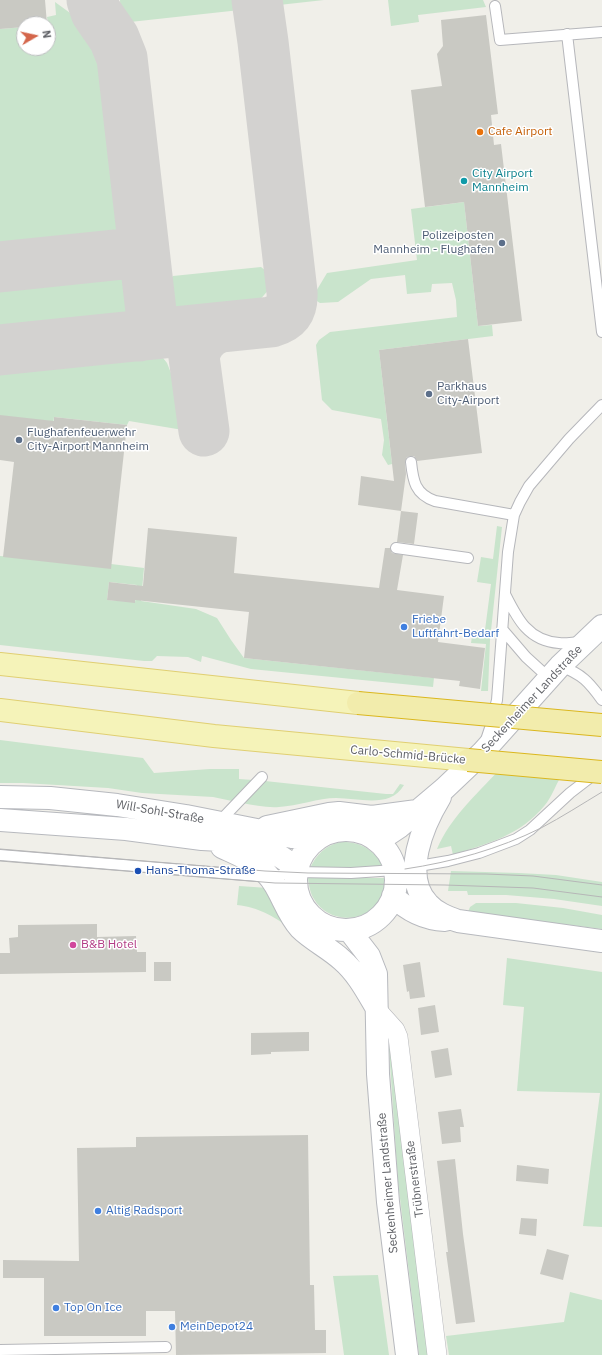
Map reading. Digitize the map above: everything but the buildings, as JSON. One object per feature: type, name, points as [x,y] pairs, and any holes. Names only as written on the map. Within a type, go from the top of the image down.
[{"type":"highway","points":[[358,703],[602,726]]},
{"type":"highway","name":"Carlo-Schmid-Brücke","points":[[475,756],[602,772]]},
{"type":"main road","name":"Seckenheimer Landstraße","points":[[602,626],[555,672],[432,802],[408,835],[401,867],[393,896],[384,911],[371,923],[360,928],[349,930],[327,926],[317,921],[309,914],[303,905],[298,894],[296,884],[296,872],[306,849],[318,838],[335,831],[352,830],[376,840],[386,850],[401,867],[417,885],[420,894],[428,904],[440,914],[458,921],[602,941]]},
{"type":"main road","points":[[0,664],[358,703]]},
{"type":"main road","name":"Carlo-Schmid-Brücke","points":[[0,710],[214,736],[475,756]]},
{"type":"main road","name":"Will-Sohl-Straße","points":[[0,798],[50,798],[117,804],[292,837],[318,838]]},
{"type":"main road","name":"Seckenheimer Landstraße","points":[[376,840],[387,835],[432,802]]},
{"type":"main road","points":[[254,830],[329,814],[340,813],[372,817],[432,802]]},
{"type":"main road","name":"Will-Sohl-Straße","points":[[10,821],[126,829],[202,839],[239,841],[270,849],[287,861],[296,872]]},
{"type":"main road","name":"Seckenheimer Landstraße","points":[[202,839],[257,864],[270,877],[291,916],[301,929],[352,969],[363,984],[377,1010]]},
{"type":"main road","points":[[393,896],[404,906],[418,915],[435,920],[458,921]]},
{"type":"main road","name":"Seckenheimer Landstraße","points":[[349,930],[370,956],[376,974],[378,1074],[388,1202],[407,1355]]},
{"type":"street","points":[[0,833],[10,821]]},
{"type":"street","name":"Trübnerstraße","points":[[377,1010],[395,1030],[398,1037],[437,1355]]},
{"type":"lane","points":[[495,6],[500,40],[602,32]]},
{"type":"lane","points":[[567,34],[602,332]]},
{"type":"lane","points":[[475,756],[490,728],[497,700],[508,552],[514,515],[529,486],[569,439],[602,405]]},
{"type":"lane","points":[[411,462],[416,485],[421,494],[428,498],[435,501],[514,515]]},
{"type":"lane","points":[[396,548],[468,558]]},
{"type":"lane","points":[[505,594],[515,614],[524,627],[534,635],[546,640],[560,643],[585,641]]},
{"type":"lane","points":[[502,629],[526,657],[555,672],[574,671],[587,680],[602,700]]},
{"type":"lane","points":[[0,855],[270,877],[296,872],[351,873],[455,860],[516,839],[535,826],[570,793],[602,769]]},
{"type":"lane","points":[[218,822],[262,777]]},
{"type":"lane","points":[[0,1350],[166,1347]]},
{"type":"green space","points":[[120,0],[247,0],[240,10],[121,23]]},
{"type":"green space","points":[[282,0],[324,0],[279,5]]},
{"type":"green space","points":[[388,0],[483,0],[486,7],[418,15],[419,22],[391,26]]},
{"type":"green space","points":[[55,2],[99,34],[105,44],[135,304],[131,312],[121,324],[0,336],[0,29],[16,28],[16,56],[56,56],[56,16],[52,16],[56,15]]},
{"type":"green space","points":[[464,202],[478,326],[492,325],[493,336],[379,350],[392,464],[388,465],[382,455],[384,440],[381,419],[332,410],[322,400],[316,345],[319,340],[330,332],[457,317],[456,300],[452,283],[432,284],[431,292],[407,294],[405,275],[371,279],[338,302],[320,303],[312,298],[327,273],[417,260],[411,209]]},
{"type":"green space","points":[[261,267],[271,275],[274,282],[251,310],[170,319],[164,312],[162,289],[173,276]]},
{"type":"green space","points":[[156,349],[167,363],[171,373],[183,430],[129,421],[127,425],[54,417],[48,471],[0,415],[0,365]]},
{"type":"green space","points":[[497,526],[502,527],[490,640],[488,691],[481,691],[486,644],[471,643],[473,630],[485,630],[491,584],[477,582],[481,557],[493,559]]},
{"type":"green space","points":[[0,556],[111,564],[144,568],[141,601],[196,609],[217,618],[244,658],[434,678],[433,687],[251,669],[202,656],[201,662],[188,657],[157,656],[152,661],[144,661],[0,645]],"holes":[[[109,582],[137,585],[135,602],[107,600]]]},
{"type":"green space","points":[[0,740],[143,758],[154,773],[210,769],[239,769],[239,779],[253,780],[232,801],[213,797],[142,793],[108,788],[0,783]]},
{"type":"green space","points":[[499,770],[560,778],[545,805],[535,816],[514,831],[491,842],[453,855],[451,846],[437,849],[442,838],[456,817]]},
{"type":"green space","points":[[265,781],[386,794],[393,794],[400,784],[404,785],[391,797],[382,800],[329,798],[274,807],[242,803]]},
{"type":"green space","points":[[340,842],[361,845],[371,851],[384,867],[310,868],[322,851]]},
{"type":"green space","points":[[451,871],[556,875],[602,882],[602,906],[554,899],[506,895],[468,895],[467,891],[448,891]]},
{"type":"green space","points":[[308,878],[385,878],[384,890],[379,902],[364,914],[346,918],[328,913],[320,907],[314,899]]},
{"type":"green space","points":[[239,886],[268,888],[290,928],[265,913],[252,908],[237,905]]},
{"type":"green space","points":[[476,903],[516,903],[563,908],[602,915],[602,929],[468,912],[470,907]]},
{"type":"green space","points":[[507,958],[602,972],[602,1227],[583,1226],[600,1093],[517,1091],[524,1007],[503,1005]]},
{"type":"green space","points":[[388,1034],[390,1034],[428,1355],[419,1355],[398,1182]]},
{"type":"green space","points":[[378,1275],[389,1355],[344,1355],[333,1276]]},
{"type":"green space","points":[[570,1292],[602,1300],[602,1355],[449,1355],[446,1336],[564,1322]]},
{"type":"taxiway","points":[[92,0],[96,12],[114,38],[122,58],[152,320],[146,330],[139,336]]},
{"type":"taxiway","points":[[0,350],[271,322],[282,318],[288,312],[292,303],[292,292],[257,0]]},
{"type":"taxiway","points":[[0,267],[143,252]]},
{"type":"taxiway","points":[[204,431],[194,357],[197,347],[205,335],[218,328]]},
{"type":"tram line","points":[[405,869],[440,863],[475,854],[525,836],[549,824],[602,792]]},
{"type":"tram line","points":[[0,849],[265,871],[308,873],[486,874],[533,876],[602,885]]},
{"type":"tram line","points":[[0,861],[275,883],[445,885],[533,888],[602,897]]},
{"type":"place","name":"Cafe Airport","points":[[480,132]]},
{"type":"place","name":"City Airport Mannheim","points":[[464,181]]},
{"type":"place","name":"Polizeiposten Mannheim - Flughafen","points":[[502,243]]},
{"type":"place","name":"Parkhaus City-Airport","points":[[429,394]]},
{"type":"place","name":"Flughafenfeuerwehr City-Airport Mannheim","points":[[19,440]]},
{"type":"place","name":"Friebe Luftfahrt-Bedarf","points":[[404,627]]},
{"type":"place","name":"Hans-Thoma-Straße","points":[[138,871]]},
{"type":"place","name":"B&B Hotel","points":[[73,945]]},
{"type":"place","name":"Altig Radsport","points":[[98,1211]]},
{"type":"place","name":"Top On Ice","points":[[56,1308]]},
{"type":"place","name":"MeinDepot24","points":[[172,1327]]}]
